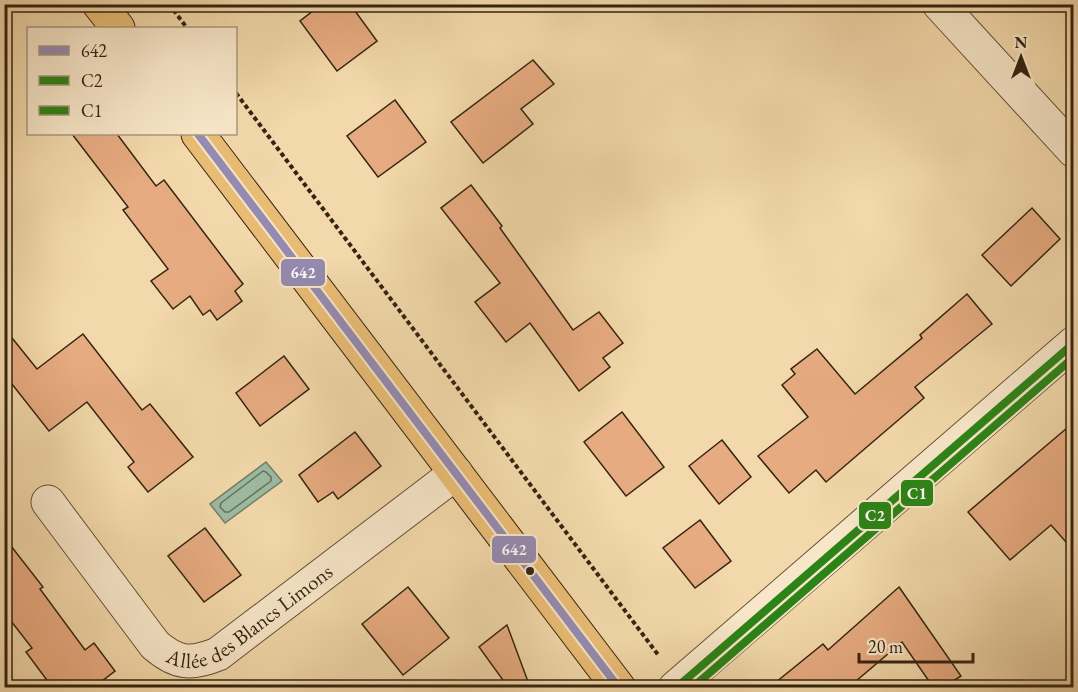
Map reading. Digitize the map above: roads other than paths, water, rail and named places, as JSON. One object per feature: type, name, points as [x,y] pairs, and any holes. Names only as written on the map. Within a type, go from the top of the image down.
[{"type":"main road","points":[[99,4],[117,27]]},
{"type":"main road","points":[[199,135],[620,687]]},
{"type":"street","points":[[939,4],[1074,151]]},
{"type":"street","points":[[677,686],[1074,343]]},
{"type":"street","name":"Allée des Blancs Limons","points":[[48,502],[155,645],[168,656],[190,662],[218,654],[456,473]]},
{"type":"water","points":[[266,462],[282,481],[225,523],[210,504]]}]
